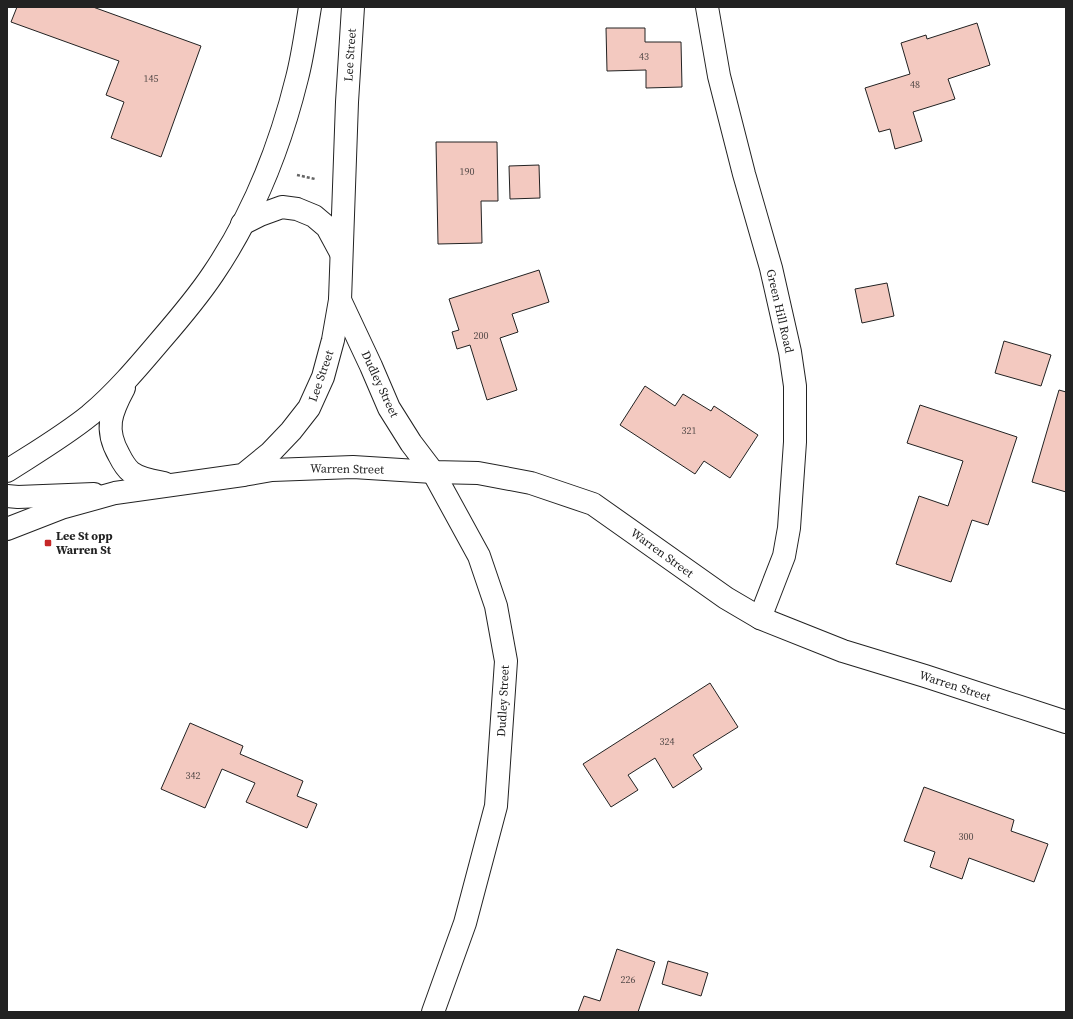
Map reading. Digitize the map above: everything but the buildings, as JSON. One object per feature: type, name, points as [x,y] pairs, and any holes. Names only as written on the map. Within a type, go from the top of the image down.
[{"type":"street","points":[[7,471],[84,419],[121,386],[195,299],[213,274],[242,224],[270,164],[289,109],[298,77],[310,7]]},
{"type":"street","name":"Lee Street","points":[[7,529],[61,508],[115,493],[206,481],[243,474],[270,453],[291,432],[309,408],[322,377],[333,340],[340,300],[347,102],[353,7]]},
{"type":"street","name":"Green Hill Road","points":[[707,7],[719,76],[744,174],[771,268],[790,352],[795,386],[795,442],[789,528],[784,556],[760,618]]},
{"type":"street","points":[[242,224],[260,215],[282,207],[297,209],[314,216],[327,227],[342,254]]},
{"type":"street","name":"Dudley Street","points":[[340,300],[389,408],[411,443],[433,472],[479,556],[496,606],[506,661],[496,806],[465,923],[433,1012]]},
{"type":"street","points":[[134,372],[112,415],[110,432],[113,442],[123,463],[132,473],[142,478],[169,485]]},
{"type":"street","name":"Warren Street","points":[[243,474],[272,470],[353,467],[478,473],[531,483],[594,504],[735,604],[760,618],[843,651],[1066,722]]},
{"type":"street","points":[[7,496],[40,497],[115,493]]},
{"type":"path","points":[[296,174],[322,180]]},
{"type":"place","name":"Lee St opp Warren St","points":[[48,543]]}]
